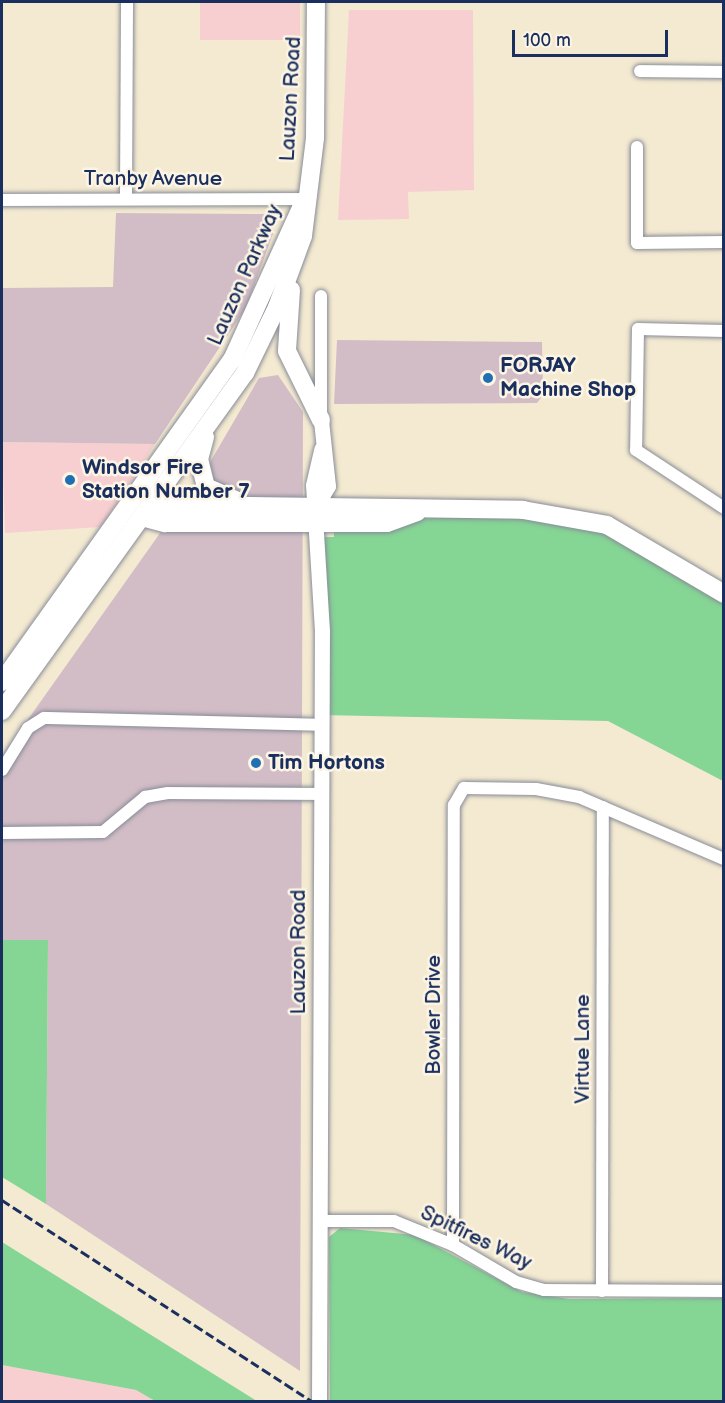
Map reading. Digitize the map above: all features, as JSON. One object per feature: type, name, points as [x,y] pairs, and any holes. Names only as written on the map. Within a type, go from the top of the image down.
[{"type":"main road","name":"Lauzon Road","points":[[305,199],[315,138],[316,2]]},
{"type":"main road","name":"Lauzon Parkway","points":[[2,682],[210,421],[245,373],[293,268],[303,236],[305,199]]},
{"type":"main road","name":"Lauzon Parkway","points":[[2,711],[135,513],[232,360],[305,199]]},
{"type":"main road","points":[[293,268],[287,351],[321,420]]},
{"type":"main road","points":[[210,421],[199,471],[206,487],[244,504]]},
{"type":"main road","points":[[135,513],[177,505],[318,503],[419,511],[523,510],[608,525],[723,594]]},
{"type":"main road","points":[[135,513],[387,523],[419,511]]},
{"type":"street","points":[[126,197],[127,2]]},
{"type":"street","points":[[640,71],[723,72]]},
{"type":"street","points":[[636,147],[637,243],[723,242]]},
{"type":"street","name":"Tranby Avenue","points":[[2,200],[126,197],[305,199]]},
{"type":"street","name":"Lauzon Road","points":[[319,1401],[322,725],[318,503],[328,486],[321,449],[321,296]]},
{"type":"street","points":[[723,331],[638,329],[636,450],[723,508]]},
{"type":"street","points":[[2,770],[28,728],[44,718],[322,725]]},
{"type":"street","name":"Bowler Drive","points":[[453,1245],[454,805],[464,788],[536,789],[603,807]]},
{"type":"street","points":[[2,833],[103,832],[145,797],[168,794],[322,794]]},
{"type":"street","points":[[603,807],[723,859]]},
{"type":"street","name":"Virtue Lane","points":[[602,1291],[603,807]]},
{"type":"street","name":"Spitfires Way","points":[[320,1221],[394,1221],[453,1245],[516,1282],[544,1290],[723,1291]]},
{"type":"shaded area","points":[[200,2],[300,2],[300,40],[200,40]]},
{"type":"shaded area","points":[[349,10],[473,10],[474,190],[408,192],[409,219],[338,220]]},
{"type":"shaded area","points":[[116,213],[266,214],[274,231],[246,308],[155,444],[2,442],[2,288],[113,287]]},
{"type":"shaded area","points":[[337,340],[542,342],[543,395],[537,403],[334,404]]},
{"type":"shaded area","points":[[278,375],[303,412],[300,1371],[46,1204],[48,940],[2,940],[2,756],[209,464],[259,378]]},
{"type":"shaded area","points":[[2,442],[155,444],[101,527],[5,533]]},
{"type":"shaded area","points":[[2,1365],[136,1390],[155,1401],[2,1401]]},
{"type":"green space","points":[[419,511],[607,525],[723,594],[723,781],[608,721],[322,715],[318,537],[334,537],[334,523]]},
{"type":"green space","points":[[2,940],[48,940],[46,1204],[2,1177]]},
{"type":"green space","points":[[340,1228],[415,1235],[522,1292],[569,1299],[723,1298],[723,1401],[330,1401],[329,1237]]},
{"type":"green space","points":[[2,1242],[257,1401],[155,1401],[136,1390],[2,1365]]},
{"type":"railway","points":[[2,1200],[313,1402]]},
{"type":"place","name":"FORJAY Machine Shop","points":[[488,378]]},
{"type":"place","name":"Windsor Fire Station Number 7","points":[[70,480]]},
{"type":"place","name":"Tim Hortons","points":[[256,763]]}]
